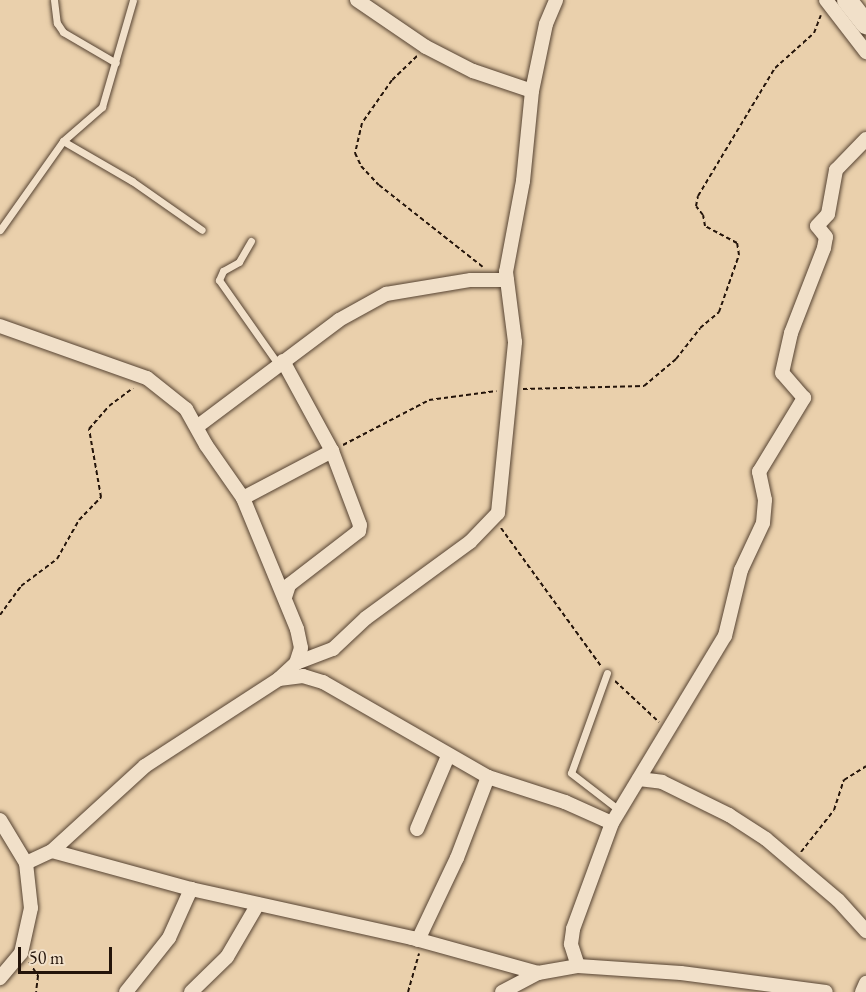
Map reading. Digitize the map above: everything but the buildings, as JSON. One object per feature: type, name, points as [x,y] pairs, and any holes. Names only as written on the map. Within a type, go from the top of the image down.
[{"type":"main road","points":[[847,0],[866,24]]},
{"type":"street","points":[[357,0],[426,48],[473,71],[532,91]]},
{"type":"street","points":[[26,863],[52,851],[145,766],[279,679],[296,663],[333,649],[366,618],[470,542],[498,513],[515,342],[501,280],[523,181],[532,91],[546,24],[556,0]]},
{"type":"street","points":[[826,1],[866,52]]},
{"type":"street","points":[[578,966],[571,944],[573,928],[612,823],[668,736],[725,636],[741,570],[763,523],[765,500],[759,472],[804,398],[782,373],[791,333],[824,248],[826,237],[817,226],[828,214],[836,170],[866,139]]},
{"type":"street","points":[[198,426],[339,320],[386,294],[415,287],[501,280]]},
{"type":"street","points":[[0,326],[147,378],[186,409],[198,426],[206,445],[243,498],[285,597],[300,648],[296,663]]},
{"type":"street","points":[[280,363],[332,451],[359,531],[289,585],[285,597]]},
{"type":"street","points":[[243,498],[332,451]]},
{"type":"street","points":[[310,658],[323,682]]},
{"type":"street","points":[[279,679],[303,676],[323,682],[488,777],[565,802],[612,823]]},
{"type":"street","points":[[417,829],[448,756]]},
{"type":"street","points":[[415,939],[457,858],[488,777]]},
{"type":"street","points":[[639,779],[662,782],[729,815],[793,862],[838,900],[866,931]]},
{"type":"street","points":[[0,820],[26,863],[31,908],[21,953],[0,978]]},
{"type":"street","points":[[52,851],[190,889],[415,939],[538,973]]},
{"type":"street","points":[[126,992],[169,938],[190,889]]},
{"type":"street","points":[[191,992],[227,957],[258,904]]},
{"type":"street","points":[[501,992],[538,973],[578,966],[681,973],[826,992]]},
{"type":"street","points":[[862,992],[866,983]]},
{"type":"lane","points":[[54,0],[57,23],[63,32],[116,63]]},
{"type":"lane","points":[[0,230],[63,141],[102,107],[133,0]]},
{"type":"lane","points":[[63,141],[132,181],[202,230]]},
{"type":"lane","points":[[251,241],[239,262],[223,271],[219,280],[280,363]]},
{"type":"lane","points":[[607,674],[571,773],[619,810]]},
{"type":"path","points":[[332,451],[429,400],[509,389],[644,386],[676,359],[700,328],[719,312],[739,255],[737,243],[705,226],[704,215],[696,206],[698,196],[775,68],[814,33],[826,1]]},
{"type":"path","points":[[426,48],[379,98],[362,123],[355,153],[361,166],[379,185],[501,280]]},
{"type":"path","points":[[0,615],[21,586],[57,559],[79,520],[102,497],[89,429],[109,406],[147,378]]},
{"type":"path","points":[[498,513],[501,530],[607,674],[662,725],[668,736]]},
{"type":"path","points":[[793,862],[834,810],[844,780],[866,766]]},
{"type":"path","points":[[408,992],[419,955],[415,939]]},
{"type":"path","points":[[21,953],[38,976],[36,992]]}]
